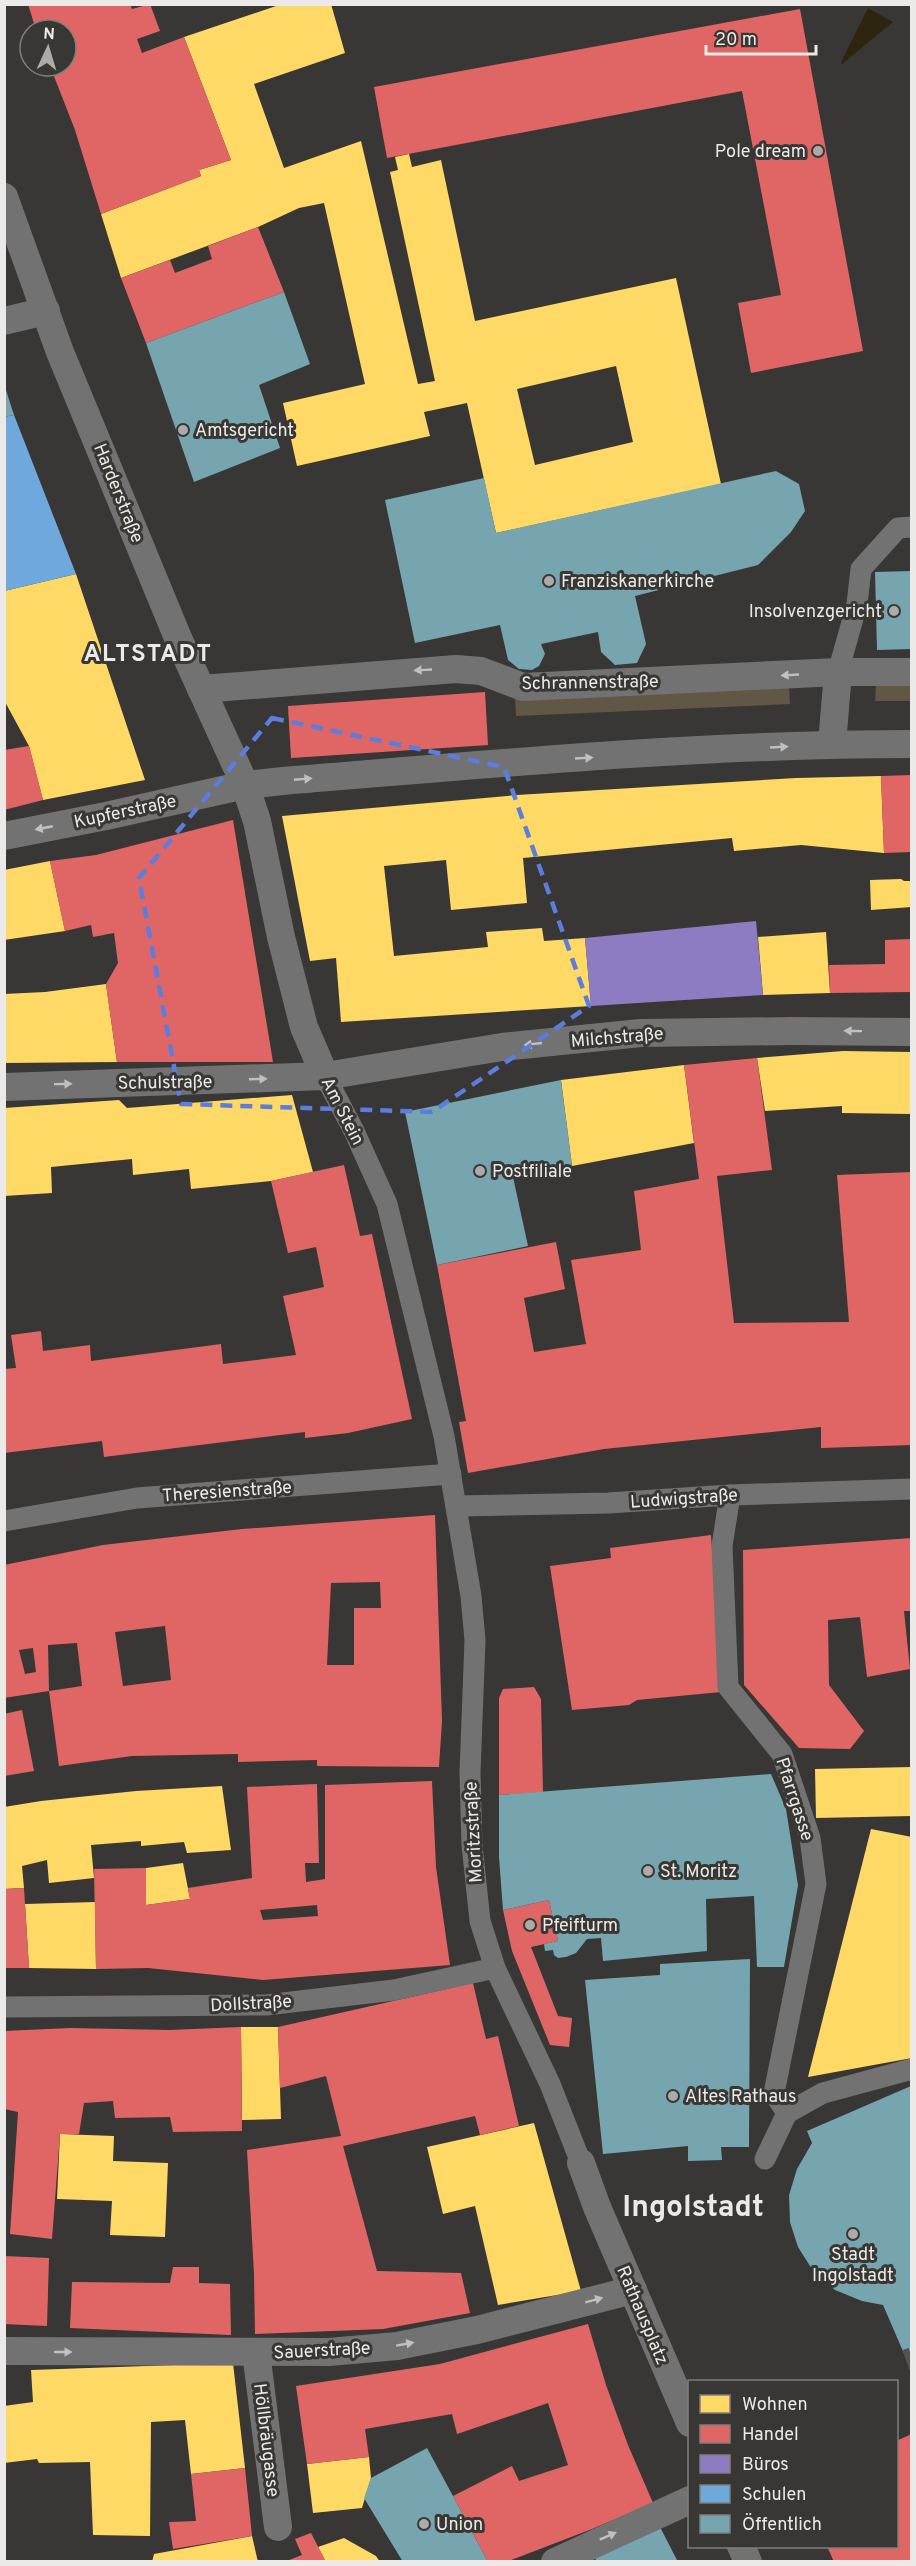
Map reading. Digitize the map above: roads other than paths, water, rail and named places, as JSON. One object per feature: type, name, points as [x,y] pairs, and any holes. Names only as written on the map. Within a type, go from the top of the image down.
[{"type":"street","name":"Harderstraße","points":[[4,196],[46,311],[173,627],[245,785]]},
{"type":"street","points":[[4,321],[46,311]]},
{"type":"street","points":[[832,744],[838,672],[857,604],[861,569],[898,528],[912,528]]},
{"type":"street","name":"Schrannenstraße","points":[[201,689],[456,669],[481,671],[523,687],[838,672],[912,672]]},
{"type":"street","points":[[245,785],[508,762],[832,744],[912,744]]},
{"type":"street","name":"Kupferstraße","points":[[4,836],[245,785]]},
{"type":"street","name":"Am Stein","points":[[245,785],[256,821],[304,1027],[387,1204],[444,1436]]},
{"type":"street","name":"Milchstraße","points":[[325,1076],[502,1047],[641,1033],[792,1030],[912,1032]]},
{"type":"street","name":"Schulstraße","points":[[4,1087],[325,1076]]},
{"type":"street","name":"Moritzstraße","points":[[444,1436],[471,1596],[475,1640],[470,1773],[472,1845],[480,1921],[495,1968],[550,2084],[597,2208]]},
{"type":"street","name":"Theresienstraße","points":[[4,1521],[137,1498],[451,1474]]},
{"type":"street","name":"Ludwigstraße","points":[[457,1506],[608,1503],[730,1495],[912,1489]]},
{"type":"street","name":"Pfarrgasse","points":[[730,1495],[722,1546],[728,1687],[782,1754],[810,1838],[816,1884],[774,2093],[788,2113]]},
{"type":"street","name":"Dollstraße","points":[[4,2007],[266,2005],[394,1990],[495,1968]]},
{"type":"street","points":[[765,2158],[788,2113],[823,2093],[912,2069]]},
{"type":"street","name":"Rathausplatz","points":[[597,2208],[688,2417]]},
{"type":"street","name":"Sauerstraße","points":[[4,2351],[329,2352],[397,2346],[477,2330],[633,2290]]},
{"type":"street","name":"Höllbräugasse","points":[[256,2352],[278,2528]]},
{"type":"street","points":[[555,2562],[688,2501]]},
{"type":"street","points":[[741,2548],[748,2562]]},
{"type":"tunnel","points":[[906,2360],[912,2358]]},
{"type":"place","name":"Pole dream","points":[[818,151]]},
{"type":"place","name":"Amtsgericht","points":[[183,430]]},
{"type":"place","name":"Franziskanerkirche","points":[[549,581]]},
{"type":"place","name":"Insolvenzgericht","points":[[894,611]]},
{"type":"place","name":"Postfiliale","points":[[480,1171]]},
{"type":"place","name":"St. Moritz","points":[[648,1871]]},
{"type":"place","name":"Pfeifturm","points":[[530,1925]]},
{"type":"place","name":"Altes Rathaus","points":[[673,2096]]},
{"type":"place","name":"Stadt Ingolstadt","points":[[853,2234]]},
{"type":"place","name":"Union","points":[[424,2524]]},
{"type":"district","name":"ALTSTADT","points":[[148,653]]},
{"type":"district","name":"Ingolstadt","points":[[693,2206]]}]
